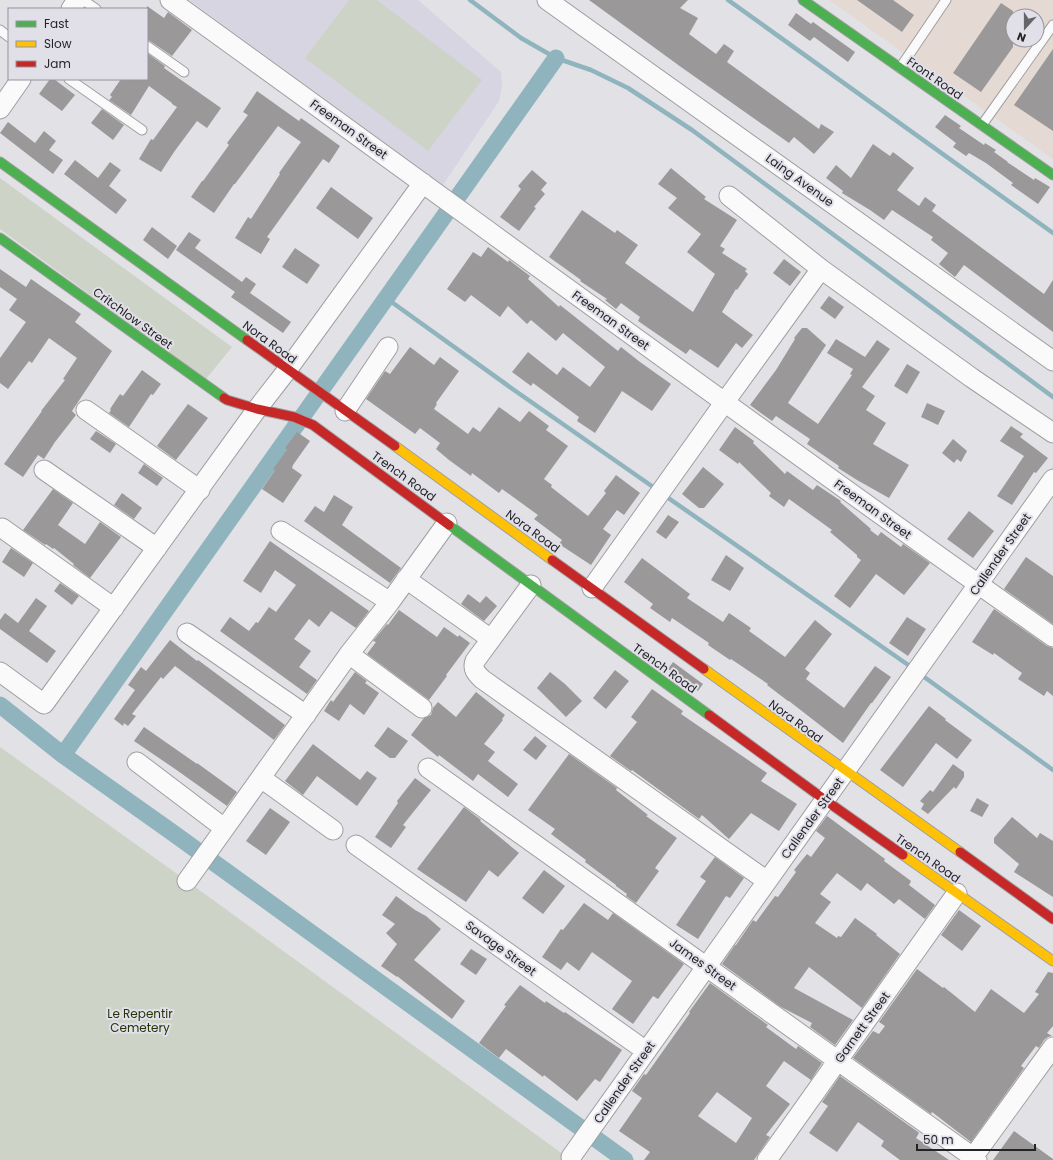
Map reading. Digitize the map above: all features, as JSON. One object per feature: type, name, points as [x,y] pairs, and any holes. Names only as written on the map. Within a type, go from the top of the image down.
[{"type":"street","name":"Freeman Street","points":[[170,0],[724,403],[1053,637]]},
{"type":"street","name":"Laing Avenue","points":[[547,0],[1053,361]]},
{"type":"street","name":"Front Road","points":[[803,0],[1053,175]]},
{"type":"street","points":[[0,109],[20,80]]},
{"type":"street","name":"Nora Road","points":[[0,162],[1053,919]]},
{"type":"street","points":[[0,672],[44,704],[200,490],[257,409],[288,369],[423,183]]},
{"type":"street","points":[[729,196],[821,269],[972,378],[1053,433]]},
{"type":"street","name":"Critchlow Street","points":[[0,238],[227,400],[257,409]]},
{"type":"street","points":[[592,588],[821,269]]},
{"type":"street","points":[[345,410],[388,347]]},
{"type":"street","name":"Trench Road","points":[[257,409],[294,417],[314,425],[825,800],[1053,961]]},
{"type":"street","points":[[86,410],[200,490]]},
{"type":"street","points":[[44,470],[157,548]]},
{"type":"street","name":"Callender Street","points":[[573,1153],[1053,479]]},
{"type":"street","points":[[187,881],[350,654],[390,602],[447,523]]},
{"type":"street","points":[[2,528],[114,608]]},
{"type":"street","points":[[281,531],[390,602]]},
{"type":"street","points":[[406,579],[491,639]]},
{"type":"street","points":[[531,585],[475,660],[473,665],[477,674],[767,881]]},
{"type":"street","points":[[187,633],[306,715]]},
{"type":"street","points":[[350,654],[422,708]]},
{"type":"street","points":[[136,762],[224,828]]},
{"type":"street","name":"James Street","points":[[428,768],[838,1060],[974,1159]]},
{"type":"street","points":[[261,778],[333,830]]},
{"type":"street","name":"Savage Street","points":[[356,845],[646,1051]]},
{"type":"street","name":"Garnett Street","points":[[767,1160],[957,893]]},
{"type":"street","points":[[974,1159],[1053,1046]]},
{"type":"lane","points":[[83,0],[95,8]]},
{"type":"lane","points":[[900,68],[946,0]]},
{"type":"lane","points":[[982,125],[1053,25]]},
{"type":"lane","points":[[0,30],[8,36]]},
{"type":"lane","points":[[148,47],[184,72]]},
{"type":"lane","points":[[70,80],[142,130]]},
{"type":"shaded area","points":[[189,0],[418,0],[501,72],[502,86],[499,101],[443,185]]},
{"type":"shaded area","points":[[829,0],[1053,0],[1053,159]]},
{"type":"green space","points":[[349,0],[377,0],[482,80],[428,151],[305,58]]},
{"type":"green space","points":[[0,178],[232,347],[206,379],[0,229]]},
{"type":"green space","name":"Le Repentir Cemetery","points":[[0,747],[187,881],[571,1160],[0,1160]]},
{"type":"building","points":[[589,0],[688,0],[680,8],[698,18],[689,34],[716,54],[724,44],[734,51],[727,62],[819,129],[821,124],[834,132],[814,154],[794,137],[789,143]]},
{"type":"building","points":[[857,0],[893,0],[914,15],[902,32]]},
{"type":"building","points":[[1001,3],[1008,8],[1005,8],[1005,48],[1012,48],[981,92],[953,73]]},
{"type":"building","points":[[147,6],[164,18],[168,12],[192,30],[172,56],[148,40]]},
{"type":"building","points":[[796,13],[811,24],[813,22],[855,52],[848,62],[814,37],[810,41],[788,25]]},
{"type":"building","points":[[1053,49],[1053,131],[1014,105]]},
{"type":"building","points":[[148,54],[165,66],[164,68],[221,108],[207,128],[197,121],[161,172],[139,159],[151,139],[153,140],[177,107],[149,86],[131,115],[109,100],[112,97],[110,95],[120,80],[148,80]]},
{"type":"building","points":[[49,80],[55,80],[75,95],[62,111],[39,94]]},
{"type":"building","points":[[257,91],[299,121],[301,118],[340,146],[329,163],[323,159],[267,237],[270,239],[261,254],[235,238],[248,217],[251,219],[280,174],[279,173],[301,142],[278,126],[214,213],[191,197],[229,145],[227,143],[248,115],[243,112]]},
{"type":"building","points":[[102,109],[124,125],[113,140],[91,123]]},
{"type":"building","points":[[945,115],[961,126],[959,128],[984,145],[985,143],[996,150],[994,152],[1007,162],[1034,180],[1035,178],[1050,187],[1038,204],[1011,185],[1013,183],[986,163],[969,153],[966,156],[953,147],[956,143],[935,127]]},
{"type":"building","points":[[8,122],[35,143],[44,131],[56,141],[49,150],[63,160],[53,174],[0,133]]},
{"type":"building","points":[[873,144],[890,156],[893,152],[914,168],[897,190],[919,206],[925,197],[936,205],[932,211],[1044,294],[1053,280],[1053,332],[964,265],[955,277],[939,264],[948,253],[931,240],[933,237],[892,210],[884,220],[842,193],[843,191],[826,178],[836,165],[851,178]]},
{"type":"building","points":[[75,160],[98,178],[110,162],[121,170],[109,186],[127,200],[116,214],[64,174]]},
{"type":"building","points":[[671,168],[706,197],[704,199],[737,220],[720,246],[725,249],[722,253],[747,269],[745,271],[748,274],[737,290],[736,289],[722,312],[753,335],[742,348],[736,343],[718,368],[690,349],[686,354],[638,321],[640,317],[621,303],[616,309],[605,300],[607,299],[580,281],[581,280],[549,257],[582,210],[615,233],[617,230],[638,245],[625,263],[693,312],[715,274],[687,252],[701,234],[668,208],[677,198],[658,184]]},
{"type":"building","points":[[532,170],[547,183],[541,190],[545,194],[534,207],[536,208],[519,231],[500,217],[521,189],[518,186]]},
{"type":"building","points":[[331,187],[373,218],[358,239],[316,208]]},
{"type":"building","points":[[152,227],[177,246],[168,259],[143,240]]},
{"type":"building","points":[[189,232],[201,240],[195,248],[242,282],[246,277],[256,284],[250,293],[291,322],[283,333],[231,297],[235,292],[176,250]]},
{"type":"building","points":[[488,247],[508,262],[509,260],[530,276],[528,279],[559,307],[560,305],[618,351],[621,347],[671,384],[652,411],[622,391],[595,433],[577,421],[579,417],[533,383],[531,386],[512,372],[528,352],[557,375],[563,367],[590,387],[605,367],[563,333],[556,341],[531,320],[527,324],[508,306],[500,317],[471,295],[465,302],[447,289],[473,252],[481,257]]},
{"type":"building","points":[[295,248],[320,265],[307,284],[282,267]]},
{"type":"building","points":[[784,259],[801,272],[790,286],[773,273]]},
{"type":"building","points":[[0,269],[26,287],[31,279],[81,314],[75,322],[112,351],[72,411],[76,415],[44,459],[38,455],[23,477],[4,464],[41,411],[65,380],[63,379],[77,358],[49,338],[32,363],[29,361],[8,389],[0,383],[0,358],[26,322],[9,310],[17,299],[0,287]]},
{"type":"building","points":[[829,296],[844,307],[835,319],[820,308]]},
{"type":"building","points":[[802,328],[807,328],[826,345],[788,403],[818,424],[852,375],[850,374],[853,369],[827,353],[836,339],[865,357],[877,340],[890,349],[862,387],[875,396],[866,410],[886,423],[873,444],[909,465],[889,498],[838,468],[839,466],[807,444],[810,439],[776,416],[772,421],[750,405],[776,370],[795,339],[794,338]]},
{"type":"building","points":[[410,347],[434,365],[440,357],[459,371],[436,403],[437,404],[434,409],[468,434],[473,427],[480,432],[499,407],[520,422],[529,411],[549,426],[546,430],[568,446],[544,479],[552,485],[551,487],[588,516],[606,493],[604,491],[616,475],[640,493],[624,515],[617,510],[603,529],[611,535],[591,565],[559,544],[562,540],[534,519],[538,515],[502,489],[499,493],[472,473],[471,476],[449,460],[436,449],[440,443],[420,428],[415,434],[366,399],[385,371],[390,374]]},
{"type":"building","points":[[907,364],[920,372],[907,394],[894,386]]},
{"type":"building","points":[[142,370],[161,384],[153,395],[151,394],[129,427],[109,413],[120,394],[123,396]]},
{"type":"building","points":[[927,403],[945,411],[938,425],[921,417]]},
{"type":"building","points":[[188,404],[208,418],[176,460],[157,446]]},
{"type":"building","points":[[1011,426],[1023,434],[1020,437],[1048,458],[1036,473],[1034,472],[1012,505],[997,496],[1024,456],[1000,441]]},
{"type":"building","points":[[735,427],[754,441],[753,443],[785,474],[787,471],[813,490],[817,485],[841,501],[840,502],[878,536],[881,532],[901,547],[903,544],[930,563],[904,595],[876,574],[850,608],[834,596],[861,560],[830,532],[832,530],[789,499],[784,507],[769,496],[771,493],[739,462],[738,464],[719,450]]},
{"type":"building","points":[[96,431],[116,444],[110,453],[90,439]]},
{"type":"building","points":[[297,432],[310,441],[292,468],[302,475],[283,503],[262,489],[275,470],[273,469],[287,450],[285,448]]},
{"type":"building","points":[[953,439],[967,451],[961,462],[957,459],[954,463],[942,453]]},
{"type":"building","points":[[144,464],[163,478],[157,486],[138,473]]},
{"type":"building","points":[[703,467],[724,484],[704,508],[699,508],[682,494]]},
{"type":"building","points":[[53,489],[73,503],[58,525],[85,544],[100,522],[121,537],[90,578],[54,548],[53,549],[46,544],[45,545],[23,530]]},
{"type":"building","points":[[122,493],[142,508],[134,519],[114,505]]},
{"type":"building","points":[[334,495],[353,507],[342,525],[401,568],[390,583],[304,521],[315,506],[324,512]]},
{"type":"building","points":[[969,511],[994,531],[973,558],[947,539]]},
{"type":"building","points":[[668,515],[679,522],[666,539],[656,532]]},
{"type":"building","points":[[270,541],[369,611],[356,628],[331,611],[319,627],[309,619],[294,639],[311,651],[299,667],[317,680],[307,694],[220,631],[230,617],[249,631],[256,622],[258,623],[269,607],[276,612],[296,585],[275,570],[261,593],[243,581]]},
{"type":"building","points":[[11,548],[33,563],[24,577],[2,562]]},
{"type":"building","points":[[726,555],[744,568],[730,591],[711,580]]},
{"type":"building","points":[[1026,557],[1053,576],[1053,624],[1004,589]]},
{"type":"building","points":[[642,558],[690,594],[687,598],[723,622],[729,613],[751,628],[749,631],[785,657],[815,620],[832,634],[805,669],[810,673],[806,679],[844,708],[875,666],[891,677],[843,743],[767,685],[768,684],[708,645],[709,643],[672,618],[670,622],[650,608],[653,604],[624,582]]},
{"type":"building","points":[[60,583],[79,596],[72,605],[54,591]]},
{"type":"building","points":[[468,594],[480,603],[486,596],[497,606],[484,621],[461,604]]},
{"type":"building","points":[[36,598],[47,606],[29,631],[56,651],[47,663],[0,629],[0,620],[5,613],[18,623]]},
{"type":"building","points":[[994,609],[1047,646],[1053,648],[1053,696],[1047,691],[1044,696],[1018,679],[1022,673],[994,653],[993,655],[972,642]]},
{"type":"building","points":[[399,610],[437,637],[444,627],[470,643],[429,700],[367,654],[376,642],[373,641],[387,624],[388,625]]},
{"type":"building","points":[[907,617],[926,629],[908,656],[889,643]]},
{"type":"building","points":[[170,640],[285,725],[274,740],[175,666],[163,679],[161,677],[132,714],[136,716],[128,726],[124,723],[123,726],[114,719],[135,690],[128,685],[141,667],[146,671]]},
{"type":"building","points":[[673,662],[703,684],[698,691],[668,669]]},
{"type":"building","points":[[615,670],[629,681],[606,709],[593,698]]},
{"type":"building","points":[[355,672],[367,681],[365,683],[379,693],[364,715],[350,704],[339,721],[324,711],[331,700],[333,702]]},
{"type":"building","points":[[550,672],[582,701],[566,717],[537,688]]},
{"type":"building","points":[[652,689],[683,711],[681,714],[767,773],[761,781],[797,804],[779,831],[751,813],[729,839],[702,815],[699,819],[632,770],[631,771],[610,756],[637,722],[631,717]]},
{"type":"building","points":[[476,692],[505,715],[502,719],[503,720],[484,744],[495,752],[488,761],[518,784],[508,797],[478,774],[473,781],[439,755],[438,757],[411,735],[424,718],[431,715],[433,708],[438,702],[456,717]]},
{"type":"building","points":[[929,706],[972,740],[957,759],[936,743],[903,787],[880,770]]},
{"type":"building","points":[[144,727],[237,792],[227,806],[134,741]]},
{"type":"building","points":[[388,727],[408,741],[395,758],[390,758],[374,746]]},
{"type":"building","points":[[535,736],[547,746],[536,760],[523,750]]},
{"type":"building","points":[[313,744],[360,780],[367,771],[377,778],[357,806],[317,776],[303,795],[285,781]]},
{"type":"building","points":[[569,754],[617,788],[616,790],[648,815],[646,816],[677,838],[655,868],[659,871],[636,903],[626,896],[627,894],[616,885],[585,862],[586,860],[551,834],[555,829],[528,810]]},
{"type":"building","points":[[953,764],[964,772],[964,777],[956,789],[954,787],[928,814],[921,809],[924,804],[920,801],[930,790],[933,792]]},
{"type":"building","points":[[415,778],[431,790],[403,825],[406,827],[391,848],[375,837],[398,803],[397,801]]},
{"type":"building","points":[[977,798],[989,805],[982,817],[970,811]]},
{"type":"building","points":[[464,807],[519,853],[498,877],[489,870],[466,902],[417,869]]},
{"type":"building","points":[[270,808],[290,822],[266,855],[246,841]]},
{"type":"building","points":[[827,816],[885,859],[884,861],[911,881],[909,885],[935,905],[925,919],[899,899],[894,904],[867,883],[861,891],[837,873],[820,894],[831,902],[815,923],[837,938],[838,936],[841,937],[855,918],[877,934],[876,935],[900,954],[862,1008],[809,967],[794,988],[853,1020],[835,1045],[810,1027],[812,1023],[781,1007],[722,964],[753,920],[756,922],[775,896],[778,897],[796,872],[794,870],[807,854],[811,857],[825,838],[816,831]]},
{"type":"building","points":[[1012,817],[1037,838],[1040,833],[1053,841],[1053,897],[1014,872],[1019,864],[994,843],[994,838]]},
{"type":"building","points":[[715,857],[744,878],[730,898],[726,896],[698,939],[676,925],[706,881],[700,877]]},
{"type":"building","points":[[544,870],[565,886],[543,914],[522,898]]},
{"type":"building","points":[[396,896],[426,916],[441,929],[414,960],[465,1001],[452,1019],[397,976],[381,966],[397,944],[386,933],[395,924],[382,915]]},
{"type":"building","points":[[584,903],[608,920],[613,913],[684,964],[658,999],[653,996],[633,1024],[612,1009],[632,981],[592,952],[579,971],[567,962],[561,970],[542,957],[561,929],[563,930]]},
{"type":"building","points":[[959,910],[981,926],[962,951],[941,935]]},
{"type":"building","points":[[471,949],[487,959],[476,975],[460,964]]},
{"type":"building","points":[[917,969],[943,988],[944,987],[975,1012],[991,989],[1024,1013],[1039,994],[1035,992],[1048,972],[1053,973],[1053,1026],[1047,1033],[1052,1036],[1044,1040],[1039,1048],[1036,1046],[1021,1066],[1024,1068],[971,1142],[932,1112],[931,1114],[853,1058],[873,1031],[879,1034],[885,1026],[879,1022]]},
{"type":"building","points":[[710,983],[768,1025],[766,1027],[796,1049],[798,1046],[822,1063],[811,1080],[784,1061],[766,1086],[790,1104],[766,1135],[770,1137],[754,1160],[644,1160],[650,1152],[619,1131],[642,1098],[632,1091],[644,1074],[646,1075],[690,1013],[689,1012]],"holes":[[[717,1092],[752,1118],[736,1143],[698,1116]]]},
{"type":"building","points":[[520,985],[545,1003],[546,1001],[564,1013],[565,1012],[622,1050],[600,1082],[595,1079],[577,1101],[544,1075],[543,1077],[506,1049],[499,1058],[479,1043],[506,1006],[504,1005]]},
{"type":"building","points":[[840,1076],[918,1132],[919,1133],[916,1138],[949,1160],[900,1160],[881,1146],[884,1141],[858,1122],[837,1152],[809,1133],[828,1106],[822,1102]]},
{"type":"building","points":[[1014,1131],[1053,1159],[1053,1160],[993,1160]]},
{"type":"waterway","points":[[470,0],[521,38],[556,58],[591,70],[628,88],[692,130],[1053,397]]},
{"type":"waterway","points":[[728,0],[1053,233]]},
{"type":"waterway","points":[[63,755],[556,58]]},
{"type":"waterway","points":[[386,298],[656,489]]},
{"type":"waterway","points":[[664,495],[914,669]]},
{"type":"waterway","points":[[920,674],[1053,770]]},
{"type":"waterway","points":[[0,705],[63,755],[625,1160]]},
{"type":"traffic: fast","points":[[803,0],[1053,175]]},
{"type":"traffic: fast","points":[[0,162],[247,340]]},
{"type":"traffic: fast","points":[[0,238],[224,398]]},
{"type":"traffic: fast","points":[[449,525],[709,715]]},
{"type":"traffic: slow","points":[[395,446],[552,560]]},
{"type":"traffic: slow","points":[[704,669],[960,852]]},
{"type":"traffic: slow","points":[[903,855],[1053,961]]},
{"type":"traffic: jam","points":[[247,340],[395,446]]},
{"type":"traffic: jam","points":[[224,398],[257,409],[294,417],[313,425],[449,525]]},
{"type":"traffic: jam","points":[[552,560],[704,669]]},
{"type":"traffic: jam","points":[[709,715],[903,855]]},
{"type":"traffic: jam","points":[[960,852],[1053,919]]}]
